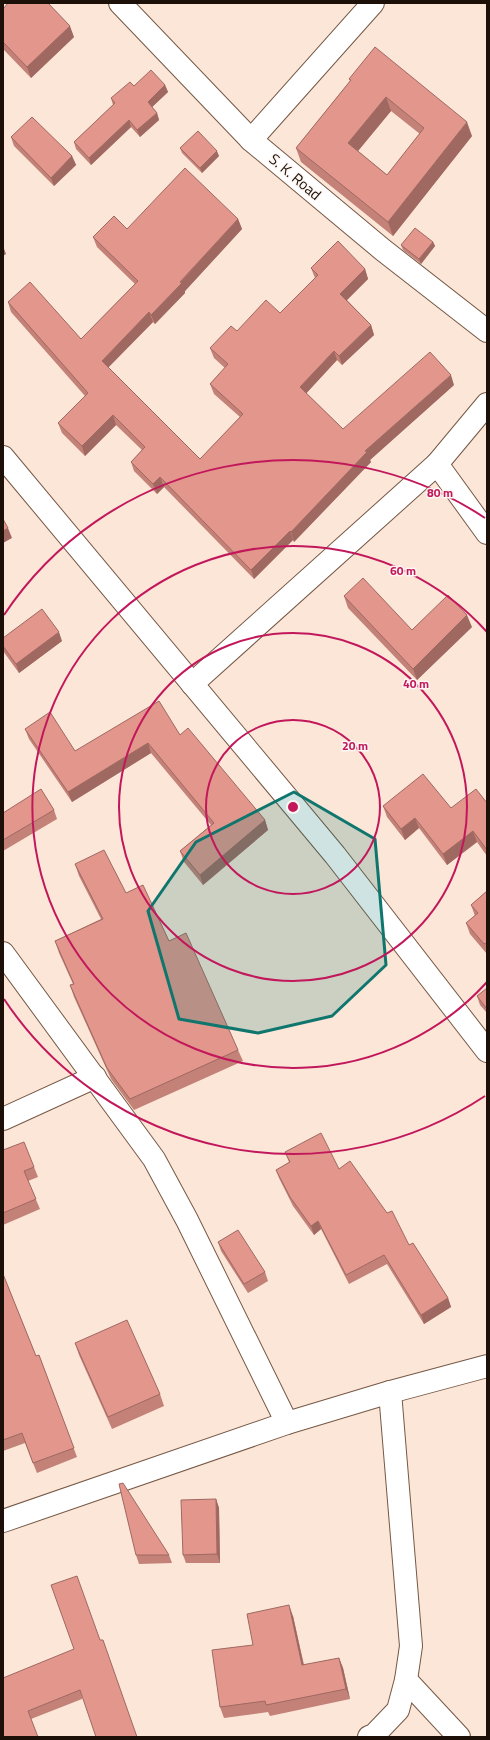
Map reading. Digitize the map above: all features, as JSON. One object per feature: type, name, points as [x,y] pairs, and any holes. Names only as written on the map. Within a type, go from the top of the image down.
[{"type":"street","name":"S. K. Road","points":[[120,3],[251,140],[383,250],[487,331]]},
{"type":"street","points":[[251,140],[373,3]]},
{"type":"street","points":[[192,684],[437,464],[487,404]]},
{"type":"street","points":[[3,457],[335,855],[487,1051]]},
{"type":"street","points":[[437,464],[487,533]]},
{"type":"street","points":[[3,953],[154,1159],[187,1220],[287,1423]]},
{"type":"street","points":[[3,1119],[95,1077]]},
{"type":"street","points":[[3,1521],[287,1423],[390,1392],[487,1366]]},
{"type":"street","points":[[369,1737],[374,1735],[398,1710],[406,1680],[411,1646],[390,1392]]},
{"type":"street","points":[[406,1680],[459,1737]]},
{"type":"highlighted area","points":[[294,792],[375,839],[386,965],[332,1016],[258,1033],[179,1019],[148,911],[196,842]]},
{"type":"building","points":[[8,3],[48,3],[70,26],[27,67],[3,42],[3,9]]},
{"type":"building","points":[[375,47],[467,122],[388,222],[296,148],[351,80],[349,79]],"holes":[[[386,97],[424,128],[387,175],[348,143]]]},
{"type":"building","points":[[151,70],[165,85],[148,102],[157,113],[137,130],[129,120],[89,158],[74,142],[115,103],[111,98],[130,82],[134,86]]},
{"type":"building","points":[[32,117],[72,156],[51,178],[11,137]]},
{"type":"building","points":[[198,131],[217,151],[200,168],[180,148]]},
{"type":"building","points":[[185,168],[238,219],[180,282],[182,283],[151,315],[149,312],[102,361],[200,459],[243,414],[210,384],[228,364],[210,348],[231,326],[237,331],[266,300],[280,313],[318,275],[311,268],[338,241],[365,269],[340,294],[371,325],[339,356],[334,351],[300,387],[343,429],[430,352],[451,375],[365,451],[367,452],[291,532],[290,531],[251,570],[160,477],[153,484],[131,462],[145,447],[113,415],[82,446],[58,423],[88,393],[8,302],[30,282],[81,339],[138,281],[93,237],[114,216],[127,229]]},
{"type":"building","points":[[415,228],[433,242],[419,259],[401,245]]},
{"type":"building","points":[[3,519],[8,528],[3,531]]},
{"type":"building","points":[[363,578],[412,630],[448,595],[467,615],[413,669],[344,596]]},
{"type":"building","points":[[42,609],[59,632],[16,664],[3,646],[3,638]]},
{"type":"building","points":[[159,701],[180,735],[188,728],[265,820],[200,875],[180,851],[214,823],[148,743],[68,792],[25,729],[50,712],[75,751]]},
{"type":"building","points":[[423,774],[451,808],[476,789],[487,803],[487,850],[473,831],[443,854],[415,818],[401,829],[383,806]]},
{"type":"building","points":[[41,789],[54,810],[3,840],[3,813]]},
{"type":"building","points":[[104,850],[126,893],[143,885],[169,941],[186,933],[238,1050],[130,1099],[107,1068],[70,985],[74,984],[55,941],[103,919],[75,864]]},
{"type":"building","points":[[487,891],[487,943],[484,944],[466,923],[478,913],[471,905]]},
{"type":"building","points":[[487,988],[487,1009],[477,996]]},
{"type":"building","points":[[321,1133],[339,1169],[350,1161],[387,1213],[392,1211],[409,1245],[413,1243],[448,1298],[421,1315],[384,1255],[346,1275],[318,1221],[311,1226],[290,1197],[276,1170],[290,1162],[285,1152]]},
{"type":"building","points":[[24,1142],[34,1167],[24,1171],[36,1199],[3,1213],[3,1150]]},
{"type":"building","points":[[238,1230],[265,1272],[244,1284],[218,1242]]},
{"type":"building","points":[[3,1274],[36,1356],[39,1355],[74,1448],[33,1463],[22,1433],[3,1440]]},
{"type":"building","points":[[127,1320],[160,1394],[108,1417],[75,1343]]},
{"type":"building","points":[[123,1483],[169,1555],[136,1555],[119,1484]]},
{"type":"building","points":[[216,1499],[217,1554],[183,1555],[181,1500]]},
{"type":"building","points":[[77,1576],[100,1640],[103,1640],[137,1737],[96,1737],[80,1690],[28,1711],[38,1737],[3,1737],[3,1678],[74,1649],[51,1585]]},
{"type":"building","points":[[289,1605],[302,1665],[339,1658],[346,1689],[266,1705],[265,1701],[220,1707],[212,1650],[253,1645],[247,1614]]}]
